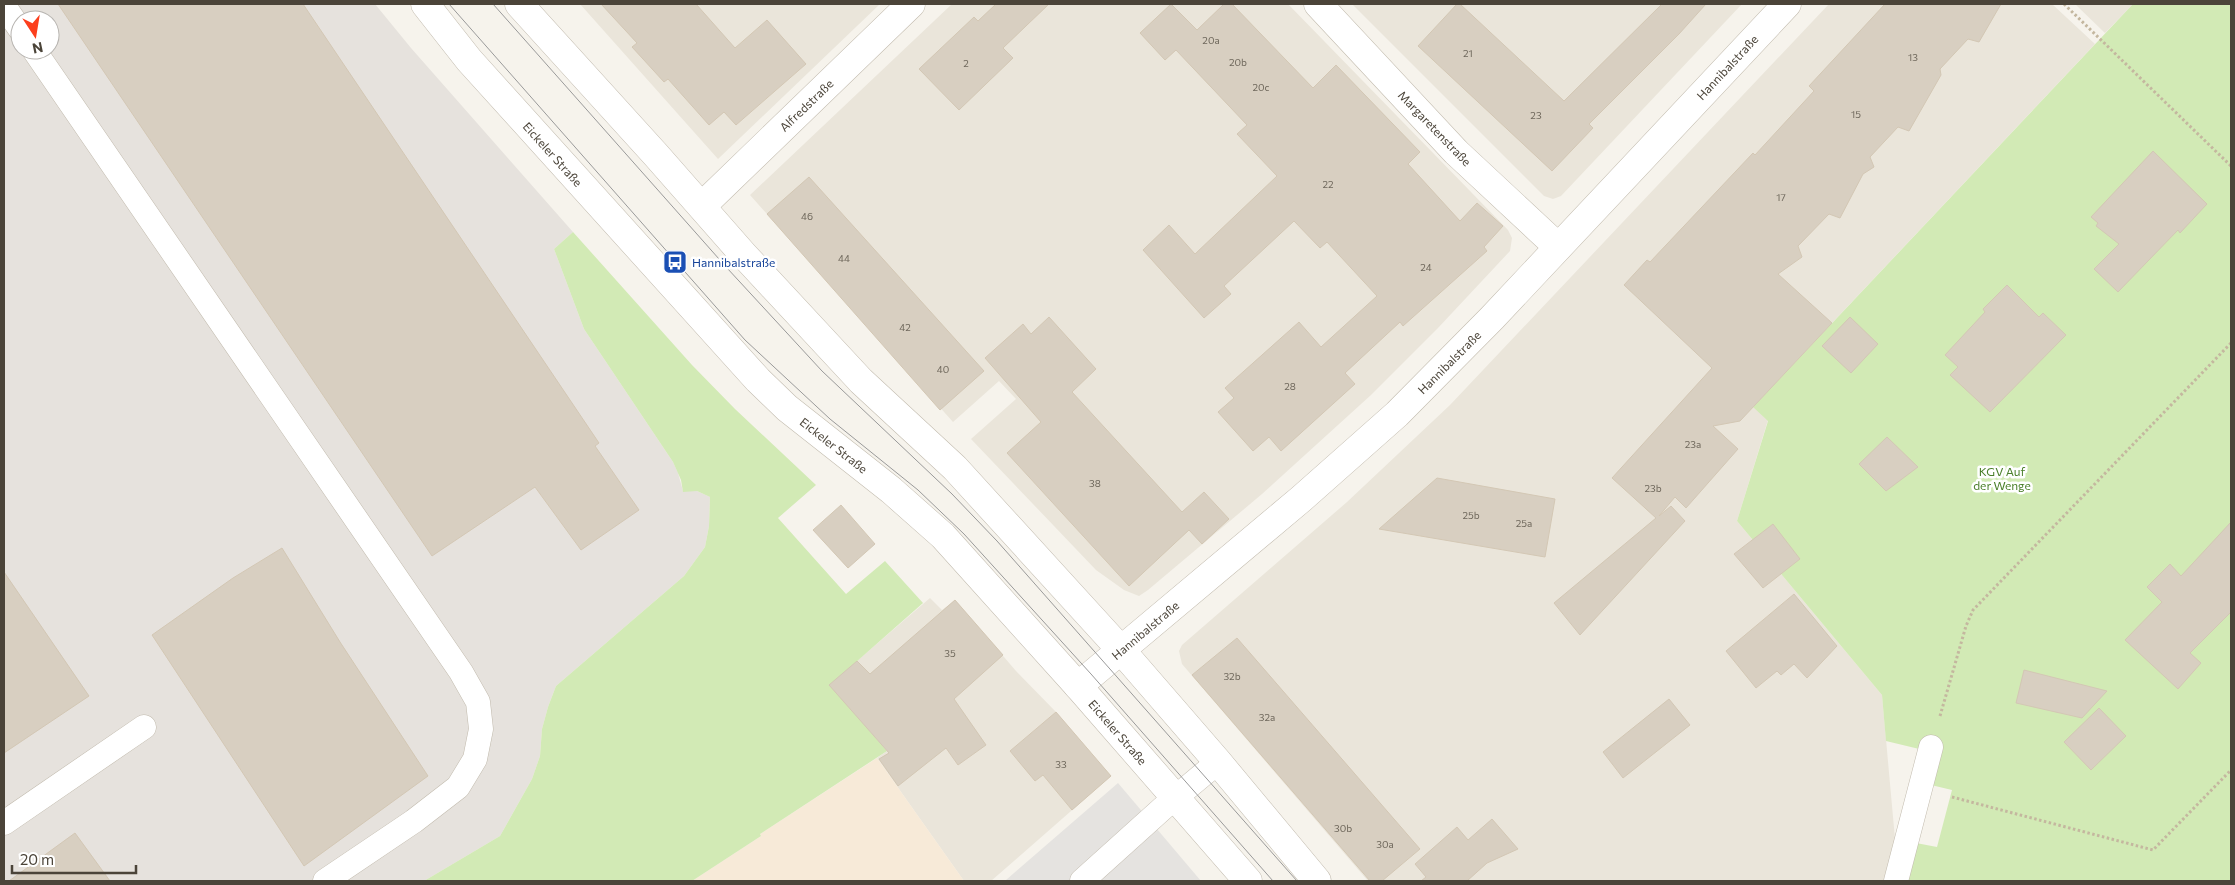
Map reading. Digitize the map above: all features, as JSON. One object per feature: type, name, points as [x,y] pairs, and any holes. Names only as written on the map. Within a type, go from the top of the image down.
[{"type":"street","name":"Eickeler Straße","points":[[425,4],[469,60],[758,380],[787,408],[891,490],[943,536],[1078,686],[1248,881]]},
{"type":"street","points":[[519,4],[743,254],[861,380],[955,468],[1121,650],[1218,762],[1317,881]]},
{"type":"street","name":"Alfredstraße","points":[[702,206],[911,4]]},
{"type":"street","name":"Margaretenstraße","points":[[1318,4],[1456,152],[1558,247]]},
{"type":"street","name":"Hannibalstraße","points":[[1078,686],[1302,499],[1397,414],[1492,318],[1787,4]]},
{"type":"lane","points":[[41,60],[460,672],[478,702],[481,729],[475,759],[458,787],[414,821],[325,881]]},
{"type":"lane","points":[[4,823],[144,728]]},
{"type":"lane","points":[[1896,881],[1931,747]]},
{"type":"lane","points":[[1082,881],[1218,762]]},
{"type":"path","points":[[2064,4],[2231,166]]},
{"type":"path","points":[[1931,747],[1966,626],[1974,610],[2231,343]]},
{"type":"path","points":[[1920,789],[2153,850],[2231,770]]},
{"type":"shaded area","points":[[4,4],[375,4],[411,48],[573,232],[554,249],[584,329],[673,462],[683,491],[697,491],[710,497],[709,526],[705,547],[684,576],[556,686],[542,729],[540,756],[532,779],[500,836],[424,881],[4,881]]},
{"type":"shaded area","points":[[580,4],[880,4],[718,159]]},
{"type":"shaded area","points":[[952,4],[1288,4],[1508,230],[1512,238],[1510,251],[1438,328],[1371,395],[1262,494],[1139,596],[1124,590],[1096,570],[971,439],[1016,399],[999,381],[953,422],[750,195]]},
{"type":"shaded area","points":[[1352,4],[1742,4],[1561,196],[1553,199],[1544,196]]},
{"type":"shaded area","points":[[1829,4],[2052,4],[2095,44],[1832,323],[1763,416],[1768,420],[1737,521],[1882,695],[1895,839],[1885,881],[1368,881],[1182,664],[1179,651],[1182,645],[1347,502],[1450,405]]},
{"type":"shaded area","points":[[2075,4],[2133,4],[2105,33]]},
{"type":"shaded area","points":[[930,598],[942,610],[955,600],[1111,776],[991,881],[964,881],[877,758],[887,751],[829,685]]},
{"type":"shaded area","points":[[877,758],[964,881],[692,881],[761,836],[760,834]]},
{"type":"shaded area","points":[[1118,783],[1201,881],[1006,880]]},
{"type":"green space","name":"KGV Auf der Wenge","points":[[2133,4],[2231,4],[2231,881],[1906,881],[1916,843],[1937,847],[1952,790],[1931,785],[1940,754],[1886,741],[1882,695],[1737,521],[1768,421],[1753,407]]},
{"type":"green space","points":[[573,232],[692,365],[735,409],[816,485],[778,518],[846,594],[885,561],[923,603],[830,685],[887,751],[692,881],[424,881],[500,836],[532,779],[540,756],[542,729],[556,686],[684,576],[705,547],[709,526],[710,497],[697,491],[683,492],[681,480],[673,462],[584,329],[554,249]]},
{"type":"building","points":[[58,4],[303,4],[599,443],[595,446],[639,510],[581,550],[535,487],[432,556]]},
{"type":"building","points":[[601,4],[696,4],[735,48],[767,20],[806,64],[736,125],[724,112],[709,125],[668,79],[664,82],[632,47],[637,43]]},
{"type":"building","points":[[996,4],[1049,4],[1003,48],[1013,58],[959,110],[919,69],[974,17],[978,21]]},
{"type":"building","points":[[1171,4],[1197,30],[1224,4],[1232,4],[1313,88],[1336,65],[1420,152],[1408,164],[1460,221],[1477,203],[1503,226],[1484,247],[1487,251],[1403,326],[1400,322],[1345,373],[1355,384],[1281,451],[1269,437],[1253,451],[1218,412],[1234,398],[1225,388],[1299,322],[1321,347],[1377,296],[1327,242],[1320,248],[1294,221],[1224,286],[1231,294],[1204,318],[1143,250],[1169,225],[1195,254],[1277,176],[1237,134],[1247,125],[1176,50],[1165,60],[1140,33]]},
{"type":"building","points":[[1457,4],[1460,4],[1564,101],[1662,4],[1706,4],[1679,34],[1589,124],[1593,128],[1552,171],[1418,46]]},
{"type":"building","points":[[1885,4],[2001,4],[1979,42],[1968,39],[1940,69],[1941,75],[1909,131],[1898,127],[1870,157],[1874,167],[1863,174],[1840,218],[1829,214],[1798,246],[1802,257],[1778,274],[1832,323],[1740,421],[1713,426],[1738,449],[1686,508],[1675,497],[1659,516],[1671,506],[1685,521],[1580,635],[1554,603],[1656,518],[1612,478],[1712,368],[1624,285],[1647,260],[1650,262],[1753,153],[1755,155],[1814,91],[1809,86]]},
{"type":"building","points":[[2153,151],[2207,204],[2180,233],[2178,230],[2118,292],[2094,269],[2119,244],[2096,226],[2098,223],[2091,217]]},
{"type":"building","points":[[809,177],[984,371],[940,410],[767,214]]},
{"type":"building","points":[[2007,285],[2039,317],[2043,313],[2066,335],[1990,412],[1950,375],[1958,367],[1945,355],[1985,312],[1983,309]]},
{"type":"building","points":[[1049,317],[1096,369],[1072,392],[1182,512],[1204,492],[1229,519],[1202,544],[1189,530],[1129,586],[1007,453],[1041,422],[985,358],[1023,324],[1031,334]]},
{"type":"building","points":[[1850,317],[1878,344],[1851,373],[1822,346]]},
{"type":"building","points":[[1887,437],[1918,467],[1886,491],[1859,464]]},
{"type":"building","points":[[1437,478],[1555,499],[1545,557],[1379,529]]},
{"type":"building","points":[[841,505],[875,544],[848,568],[813,530]]},
{"type":"building","points":[[2231,522],[2231,612],[2190,653],[2201,663],[2178,689],[2125,640],[2162,602],[2147,587],[2170,564],[2181,576]]},
{"type":"building","points":[[1773,524],[1800,559],[1763,588],[1734,554]]},
{"type":"building","points":[[282,548],[340,642],[428,776],[304,866],[152,635],[233,578]]},
{"type":"building","points":[[4,572],[89,696],[4,753]]},
{"type":"building","points":[[1794,594],[1837,646],[1807,678],[1794,664],[1781,675],[1777,671],[1756,688],[1726,651]]},
{"type":"building","points":[[955,600],[1003,655],[954,699],[986,745],[958,765],[946,748],[898,786],[879,759],[889,753],[829,685],[857,661],[870,674]]},
{"type":"building","points":[[1237,638],[1420,849],[1382,881],[1370,881],[1192,675]]},
{"type":"building","points":[[2024,670],[2107,691],[2082,718],[2016,703]]},
{"type":"building","points":[[1669,699],[1690,725],[1623,778],[1603,752]]},
{"type":"building","points":[[2099,708],[2126,736],[2091,770],[2064,742]]},
{"type":"building","points":[[1056,712],[1111,776],[1072,810],[1043,775],[1035,781],[1010,751]]},
{"type":"building","points":[[1492,819],[1518,849],[1487,863],[1467,881],[1421,881],[1426,877],[1415,864],[1457,827],[1468,840]]},
{"type":"building","points":[[75,833],[110,881],[9,881]]},
{"type":"tram line","points":[[449,4],[745,340],[830,419],[918,490],[964,534],[1091,674],[1273,881]]},
{"type":"tram line","points":[[493,4],[727,268],[822,371],[952,494],[997,541],[1297,881]]},
{"type":"place","name":"Hannibalstraße","points":[[675,262]]}]
